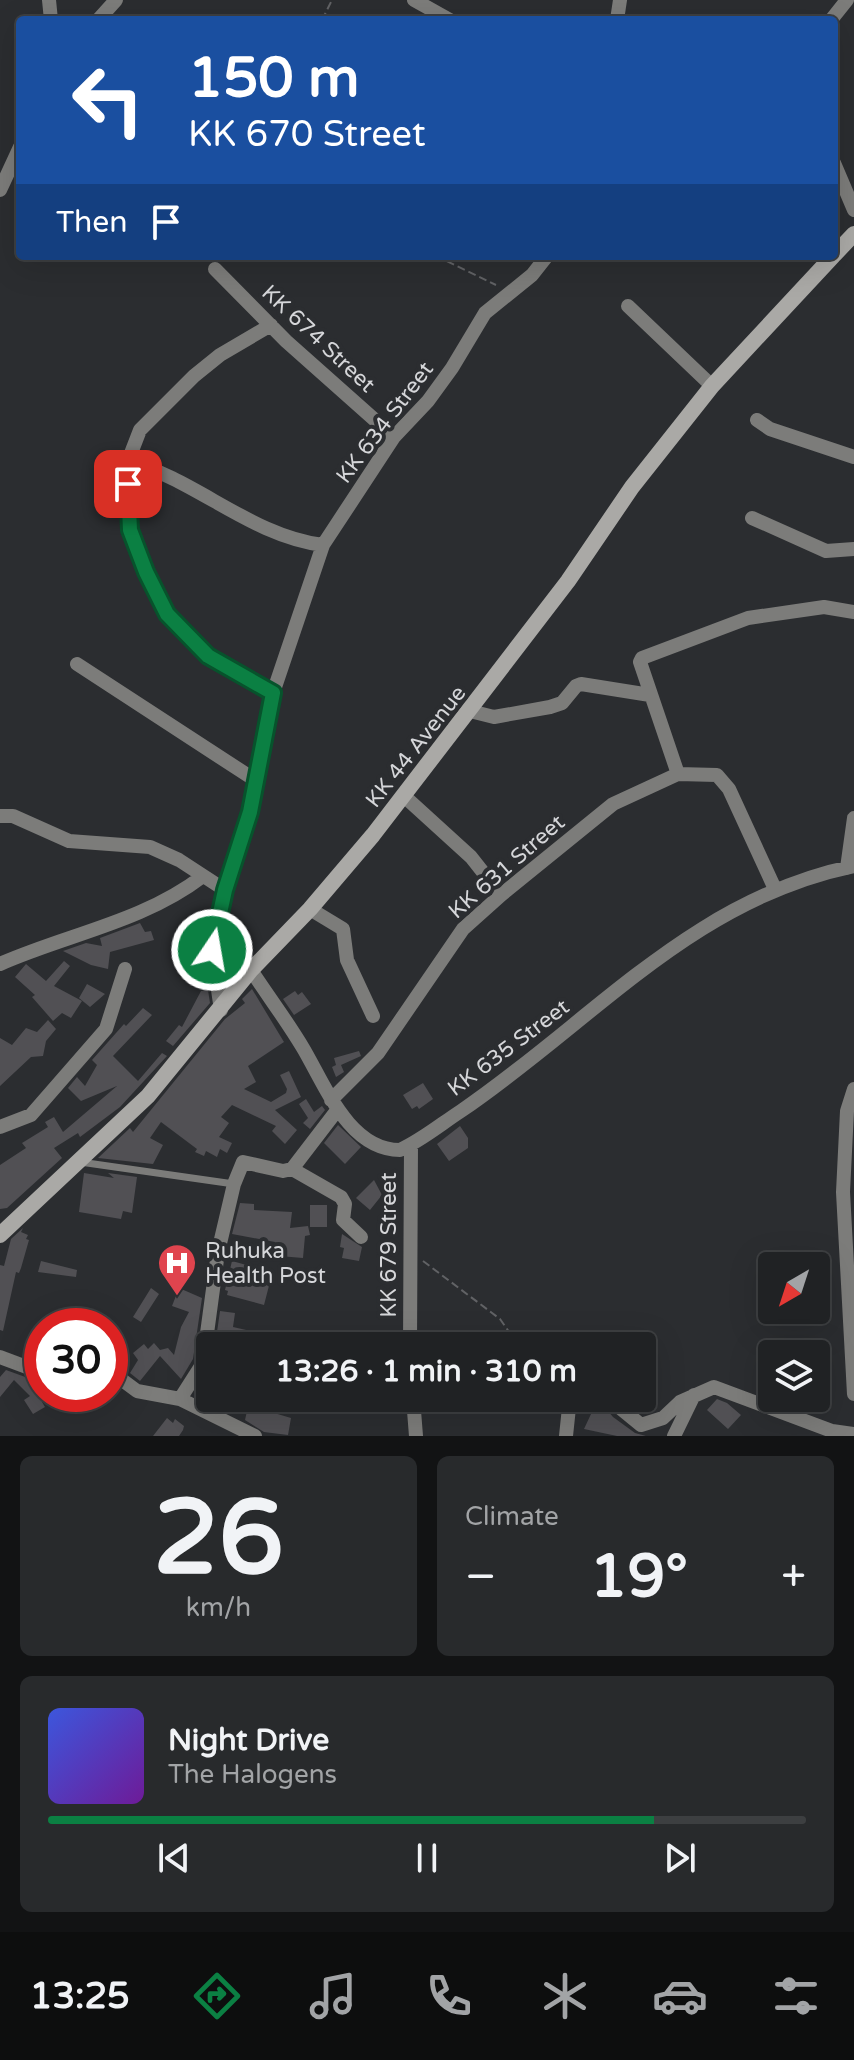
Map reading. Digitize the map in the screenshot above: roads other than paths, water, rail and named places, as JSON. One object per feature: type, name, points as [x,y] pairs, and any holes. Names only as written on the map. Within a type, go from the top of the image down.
[{"type":"main road","name":"KK 44 Avenue","points":[[838,250],[854,234]]},
{"type":"main road","name":"KK 44 Avenue","points":[[0,1235],[148,1096],[251,970],[310,909],[470,711],[568,581],[632,487],[712,386],[828,260]]},
{"type":"street","points":[[102,16],[116,0]]},
{"type":"street","points":[[414,0],[443,16]]},
{"type":"street","points":[[834,16],[847,0]]},
{"type":"street","points":[[0,190],[16,156]]},
{"type":"street","points":[[838,172],[854,210]]},
{"type":"street","name":"KK 634 Street","points":[[221,1010],[212,950],[225,890],[250,812],[273,693],[323,545],[394,437],[428,401],[485,313],[532,275],[544,260]]},
{"type":"street","name":"KK 674 Street","points":[[215,269],[271,325],[394,437]]},
{"type":"street","points":[[628,306],[712,386]]},
{"type":"street","points":[[271,325],[220,355],[171,397],[140,430],[128,461],[130,530],[167,614],[208,656],[273,693]]},
{"type":"street","points":[[757,420],[770,429],[854,457]]},
{"type":"street","points":[[128,461],[158,470],[281,537],[323,545]]},
{"type":"street","points":[[752,518],[826,551],[854,549]]},
{"type":"street","points":[[678,774],[640,662],[647,655],[748,618],[824,607],[854,612]]},
{"type":"street","points":[[77,664],[255,780]]},
{"type":"street","points":[[470,711],[494,717],[550,707],[562,703],[581,684],[650,695]]},
{"type":"street","name":"KK 631 Street","points":[[292,1169],[335,1104],[378,1053],[463,929],[613,804],[678,774],[717,775],[724,779],[775,889]]},
{"type":"street","points":[[404,796],[471,857],[501,895]]},
{"type":"street","points":[[0,816],[13,816],[69,841],[150,847],[225,890]]},
{"type":"street","points":[[850,867],[854,818]]},
{"type":"street","name":"KK 635 Street","points":[[411,1145],[513,1076],[647,965],[714,919],[775,889],[850,867]]},
{"type":"street","points":[[0,964],[47,943],[132,917],[184,890],[203,876]]},
{"type":"street","points":[[310,909],[343,929],[347,960],[373,1016]]},
{"type":"street","points":[[0,1127],[31,1115],[106,1029],[125,969]]},
{"type":"street","points":[[251,970],[302,1046],[335,1104],[363,1138],[384,1150],[400,1150],[411,1145]]},
{"type":"street","points":[[852,1093],[844,1134],[843,1192],[854,1394]]},
{"type":"street","name":"KK 679 Street","points":[[410,1332],[411,1145]]},
{"type":"street","points":[[180,1399],[203,1363],[218,1252],[234,1184],[243,1162],[283,1171],[292,1169],[341,1197],[345,1204],[343,1220],[361,1237]]},
{"type":"street","points":[[0,1357],[24,1366]]},
{"type":"street","points":[[128,1384],[137,1391],[180,1399],[255,1436]]},
{"type":"street","points":[[625,1412],[641,1425],[663,1418],[680,1402],[714,1387],[832,1431],[854,1434]]},
{"type":"street","points":[[674,1436],[694,1395]]},
{"type":"street","points":[[414,1412],[416,1436]]},
{"type":"street","points":[[566,1436],[569,1412]]},
{"type":"lane","points":[[78,1162],[234,1184]]},
{"type":"place","name":"Ruhuka Health Post","points":[[177,1297]]}]
